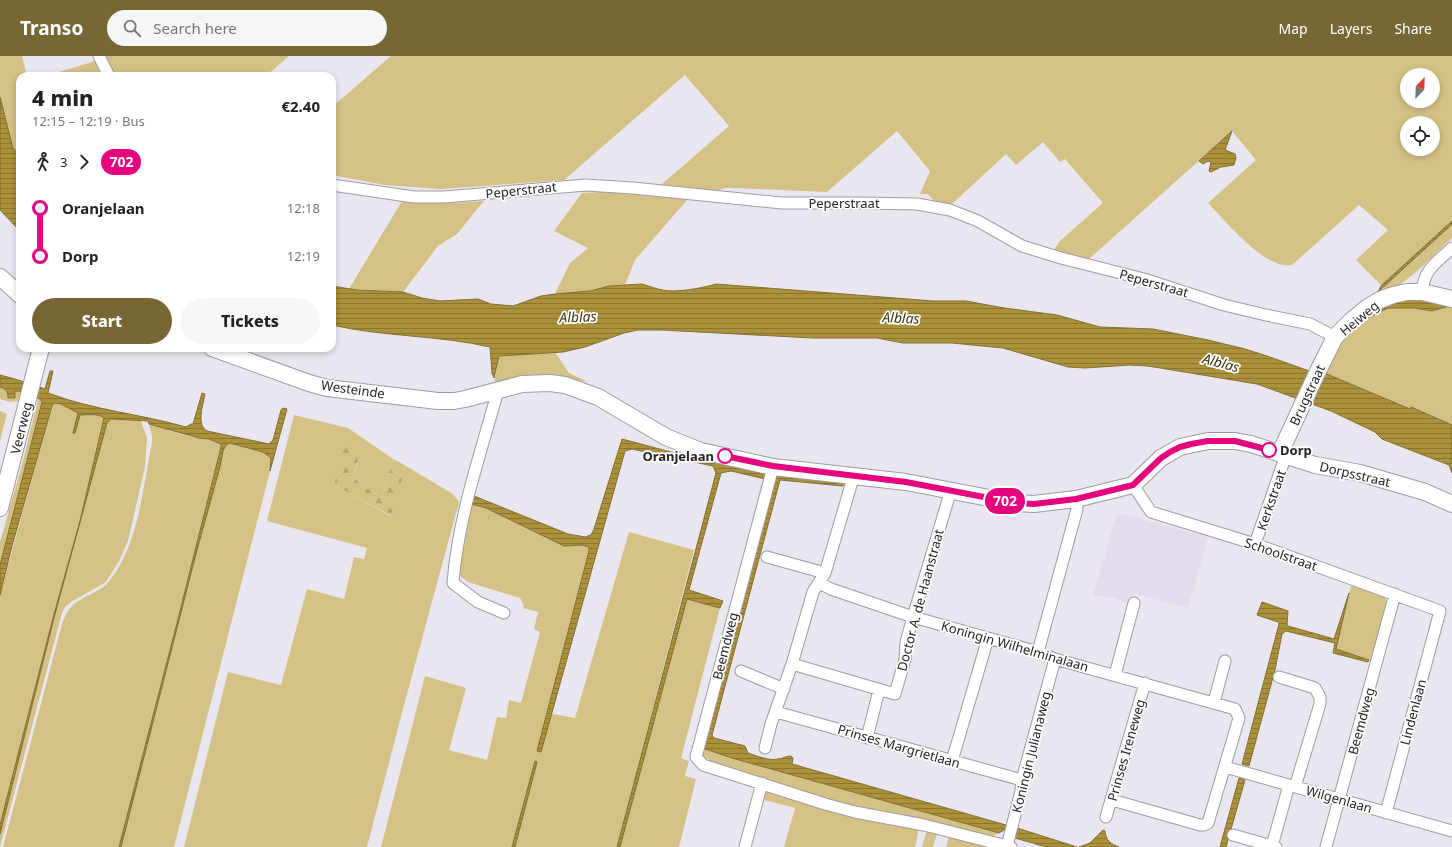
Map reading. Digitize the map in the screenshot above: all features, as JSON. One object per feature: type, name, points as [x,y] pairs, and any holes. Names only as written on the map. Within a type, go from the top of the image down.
[{"type":"street","points":[[99,56],[107,72]]},
{"type":"street","name":"Peperstraat","points":[[336,186],[414,197],[444,197],[586,185],[782,203],[917,204],[950,210],[978,221],[1022,246],[1144,280],[1224,305],[1310,324],[1335,337]]},
{"type":"street","points":[[1422,292],[1423,281],[1426,274],[1452,248]]},
{"type":"street","points":[[0,277],[16,291]]},
{"type":"street","name":"Heiweg","points":[[1335,337],[1368,307],[1394,294],[1422,292],[1452,299]]},
{"type":"street","name":"Brugstraat","points":[[1283,454],[1302,405],[1335,337]]},
{"type":"street","name":"Veerweg","points":[[0,508],[40,352]]},
{"type":"street","name":"Westeinde","points":[[223,352],[327,388],[438,401],[465,399],[522,384],[550,383],[565,385],[598,397],[666,437],[688,446],[725,456],[773,466]]},
{"type":"street","points":[[498,390],[462,520],[455,555],[453,582],[478,602],[504,613]]},
{"type":"street","name":"Dorpsstraat","points":[[773,466],[854,475],[950,490],[1015,503],[1034,504],[1076,499],[1133,485],[1166,455],[1180,447],[1208,441],[1235,441],[1251,444],[1315,465],[1360,473],[1418,490],[1452,504]]},
{"type":"street","name":"Kerkstraat","points":[[1255,544],[1283,454]]},
{"type":"street","name":"Beemdweg","points":[[773,466],[696,757],[703,765],[832,806],[924,825],[1009,846]]},
{"type":"street","points":[[765,748],[792,664],[812,592],[825,573],[854,475]]},
{"type":"street","name":"Schoolstraat","points":[[1133,485],[1151,512],[1255,544],[1440,611]]},
{"type":"street","name":"Doctor A. de Haanstraat","points":[[879,690],[895,694],[905,660],[906,642],[950,490]]},
{"type":"street","points":[[1038,652],[1077,509],[1076,499]]},
{"type":"street","points":[[767,557],[825,573]]},
{"type":"street","name":"Koningin Wilhelminalaan","points":[[818,582],[913,617],[1038,652],[1055,659],[1235,709],[1239,718],[1225,767]]},
{"type":"street","name":"Beemdweg","points":[[1326,847],[1395,594]]},
{"type":"street","points":[[1115,675],[1134,603]]},
{"type":"street","name":"Lindenlaan","points":[[1386,813],[1440,611]]},
{"type":"street","points":[[952,762],[988,638]]},
{"type":"street","name":"Koningin Julianaweg","points":[[1009,846],[1022,780],[1055,659]]},
{"type":"street","points":[[1214,702],[1225,661]]},
{"type":"street","points":[[792,664],[879,690],[866,738]]},
{"type":"street","points":[[741,670],[784,689]]},
{"type":"street","points":[[1233,835],[1274,846],[1292,786],[1320,704],[1320,697],[1315,688],[1279,677]]},
{"type":"street","name":"Prinses Ireneweg","points":[[1106,817],[1145,683]]},
{"type":"street","name":"Prinses Margrietlaan","points":[[776,712],[952,762],[1022,780]]},
{"type":"street","points":[[1112,800],[1204,825],[1208,823],[1225,767]]},
{"type":"street","name":"Wilgenlaan","points":[[1225,767],[1452,832]]},
{"type":"street","points":[[745,847],[762,783]]},
{"type":"shaded area","points":[[1117,513],[1208,537],[1188,608],[1135,594],[1126,602],[1109,597],[1093,595]]},
{"type":"green space","points":[[0,56],[22,56],[26,72],[16,72],[16,151],[13,148],[0,97]]},
{"type":"green space","points":[[103,56],[289,56],[271,72],[111,72]]},
{"type":"green space","points":[[391,56],[1452,56],[1452,238],[1404,282],[1387,291],[1356,260],[1388,230],[1359,205],[1292,265],[1282,265],[1270,260],[1258,253],[1235,232],[1208,203],[1256,160],[1232,131],[1088,260],[1053,252],[1059,242],[1103,203],[1065,159],[1060,162],[1043,142],[1016,165],[1006,154],[952,204],[935,202],[928,194],[920,194],[930,171],[897,131],[827,192],[736,188],[725,188],[716,191],[661,185],[729,126],[685,75],[564,180],[441,189],[385,185],[336,176],[336,104]]},
{"type":"green space","points":[[95,61],[101,72],[59,72]]},
{"type":"green space","points":[[601,192],[657,196],[687,200],[635,260],[625,285],[609,286],[590,291],[555,294],[570,263],[588,248],[554,231],[582,193]]},
{"type":"green space","points":[[402,201],[452,203],[484,201],[457,234],[438,246],[403,292],[349,289]]},
{"type":"green space","points":[[1449,306],[1452,308],[1452,425],[1322,372],[1345,338],[1369,311],[1372,316],[1387,308],[1415,308],[1432,311]]},
{"type":"green space","points":[[555,352],[569,373],[588,382],[562,377],[494,384],[499,356]]},
{"type":"green space","points":[[0,387],[7,391],[8,398],[15,391],[21,392],[18,401],[10,402],[0,399]]},
{"type":"green space","points":[[38,399],[42,402],[0,565],[0,542],[22,465]]},
{"type":"green space","points":[[54,403],[61,404],[78,413],[73,433],[75,433],[80,415],[99,415],[104,418],[80,521],[53,618],[0,825],[0,595]]},
{"type":"green space","points":[[0,411],[7,414],[0,441]]},
{"type":"green space","points":[[294,415],[348,428],[393,459],[382,498],[358,482],[354,476],[359,459],[334,485],[391,516],[406,466],[453,494],[459,502],[367,847],[184,847],[228,672],[281,685],[307,589],[344,599],[354,557],[364,559],[367,548],[267,521]]},
{"type":"green space","points":[[111,419],[141,421],[147,438],[145,467],[128,541],[119,561],[106,582],[71,602],[65,607],[62,613],[0,847],[0,834],[55,614],[107,423]]},
{"type":"green space","points":[[148,421],[149,424],[180,434],[215,441],[221,444],[221,447],[119,847],[3,847],[64,619],[67,612],[76,602],[102,588],[110,580],[128,549],[134,532],[152,443],[152,435]]},
{"type":"green space","points":[[346,439],[356,447],[359,455],[354,476],[358,482],[382,498],[393,459],[406,466],[392,516],[334,485]]},
{"type":"green space","points":[[230,443],[263,452],[271,458],[270,471],[174,847],[121,847],[223,451],[226,445]]},
{"type":"green space","points":[[471,504],[486,508],[564,546],[582,545],[589,547],[547,713],[575,718],[629,532],[694,550],[617,847],[515,847],[537,762],[535,761],[512,847],[381,847],[425,676],[466,688],[449,750],[487,760],[497,717],[506,718],[509,700],[521,703],[540,632],[534,629],[538,612],[523,608],[524,606],[520,598],[468,582],[461,577],[459,569],[468,526],[465,524]]},
{"type":"green space","points":[[1352,585],[1385,597],[1387,607],[1370,660],[1336,649]]},
{"type":"green space","points":[[687,599],[720,608],[681,758],[689,761],[685,776],[696,779],[679,847],[620,847]]},
{"type":"green space","points":[[702,748],[732,758],[999,833],[993,836],[986,836],[953,826],[855,809],[713,762],[703,757],[701,754]]},
{"type":"green space","points":[[765,789],[918,828],[915,847],[784,847],[795,808],[761,799]]},
{"type":"green space","points":[[931,829],[938,831],[933,847],[922,847],[926,833]]},
{"type":"green space","points":[[950,834],[1003,847],[946,847]]},
{"type":"water","points":[[0,97],[13,148],[16,151],[16,227],[0,210]]},
{"type":"water","points":[[1232,131],[1225,150],[1235,154],[1236,157],[1234,165],[1221,167],[1211,172],[1209,171],[1211,162],[1208,161],[1203,164],[1199,161]]},
{"type":"water","points":[[1452,221],[1452,224],[1378,292],[1381,286]]},
{"type":"water","name":"Alblas","points":[[642,284],[658,289],[675,291],[690,290],[716,284],[933,301],[966,301],[1057,315],[1100,327],[1153,329],[1208,340],[1245,349],[1312,372],[1322,372],[1452,425],[1452,473],[1449,465],[1382,439],[1375,432],[1331,411],[1257,384],[1148,366],[1130,365],[1085,368],[1068,367],[1003,348],[952,343],[903,343],[877,338],[813,338],[638,330],[624,333],[585,347],[563,352],[499,356],[494,378],[492,373],[490,347],[451,340],[371,332],[336,326],[336,287],[357,290],[403,292],[422,298],[440,301],[478,299],[491,304],[513,306],[541,296],[590,291],[609,286]]},
{"type":"water","points":[[1400,298],[1417,298],[1449,306],[1432,311],[1415,308],[1388,308],[1372,316],[1370,313]]},
{"type":"water","points":[[50,371],[53,371],[48,393],[82,404],[186,427],[193,424],[202,393],[205,394],[201,420],[207,431],[269,444],[273,440],[281,410],[283,408],[287,409],[270,471],[271,458],[263,452],[230,443],[226,445],[223,451],[121,847],[119,847],[176,627],[221,444],[209,439],[199,438],[149,424],[148,421],[111,419],[107,423],[55,614],[0,834],[0,825],[53,618],[80,521],[104,418],[96,415],[80,415],[75,433],[73,433],[78,413],[61,404],[54,403],[52,406],[12,546],[0,595],[0,565],[42,402],[40,399],[18,391],[15,391],[15,398],[8,398],[6,391],[0,387],[0,375],[45,389]]},
{"type":"water","points":[[622,439],[682,455],[781,475],[843,482],[843,486],[780,480],[712,735],[714,738],[745,746],[748,753],[763,758],[780,759],[791,756],[793,758],[792,764],[1006,825],[1004,830],[999,833],[732,758],[702,748],[774,481],[731,471],[721,473],[689,590],[723,601],[720,608],[687,599],[620,847],[617,847],[716,473],[713,466],[632,449],[625,451],[541,752],[537,751],[589,547],[582,545],[564,546],[486,508],[471,504],[474,496],[568,534],[585,537],[591,535]]},
{"type":"water","points":[[1349,593],[1336,649],[1369,660],[1368,662],[1333,653],[1335,643],[1286,631],[1282,634],[1275,670],[1249,766],[1242,764],[1279,624],[1278,622],[1257,615],[1262,602],[1288,611],[1288,626],[1334,639]]},
{"type":"water","points":[[535,761],[537,762],[515,847],[512,847]]},
{"type":"water","points":[[1239,778],[1245,780],[1226,847],[1220,847]]},
{"type":"water","points":[[1014,827],[1077,847],[1046,847],[1015,838]]},
{"type":"water","points":[[1103,830],[1105,831],[1109,842],[1119,847],[1079,847],[1090,843]]},
{"type":"bus line","name":"702","points":[[725,456],[773,466],[906,482],[1015,503],[1034,504],[1076,499],[1133,485],[1161,458],[1180,447],[1191,444],[1208,441],[1235,441],[1269,450]]},
{"type":"place","name":"Dorp","points":[[1269,450]]},
{"type":"place","name":"Oranjelaan","points":[[725,456]]}]
